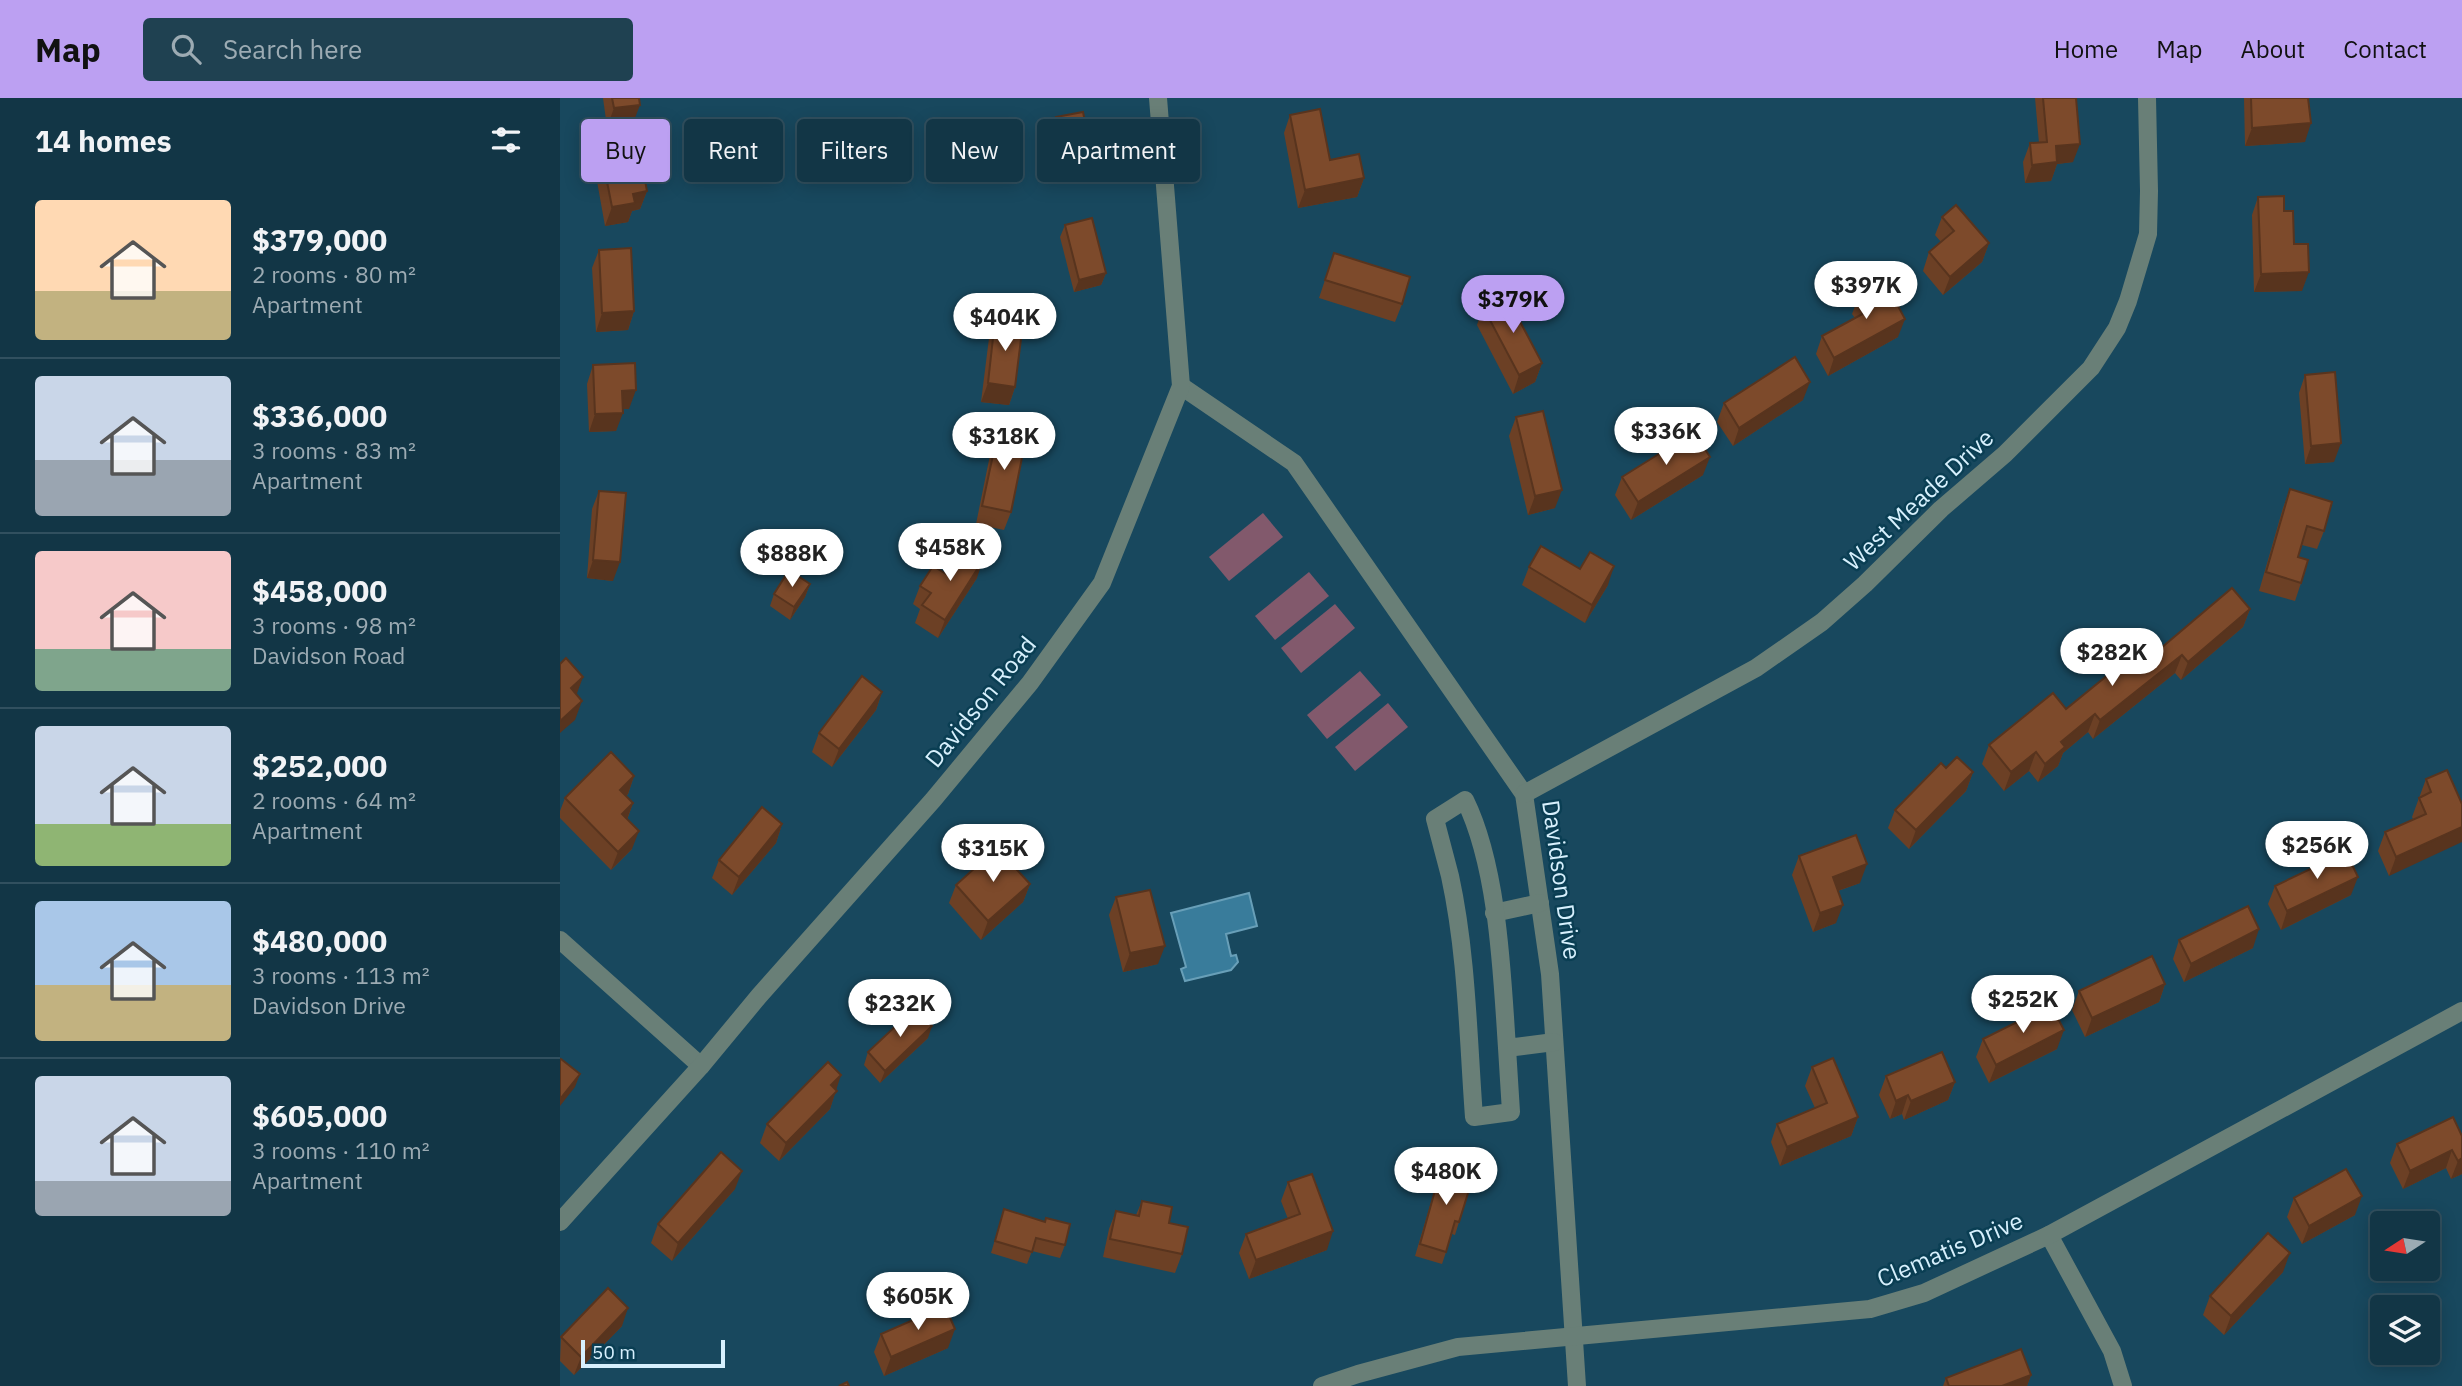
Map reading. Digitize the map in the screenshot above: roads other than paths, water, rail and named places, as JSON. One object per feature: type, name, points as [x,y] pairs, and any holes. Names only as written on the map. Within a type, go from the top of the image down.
[{"type":"street","name":"Davidson Road","points":[[560,1222],[701,1066],[759,996],[933,800],[1022,693],[1102,583],[1181,386],[1158,98]]},
{"type":"street","name":"West Meade Drive","points":[[1524,794],[1756,668],[1822,622],[1941,509],[2004,454],[2091,368],[2117,328],[2148,234],[2150,191],[2147,98]]},
{"type":"street","name":"Davidson Drive","points":[[1181,386],[1294,463],[1524,794],[1550,974],[1577,1386]]},
{"type":"street","points":[[1465,800],[1476,822],[1494,913],[1507,1048],[1511,1112],[1474,1117],[1458,926],[1450,877],[1435,819],[1465,800]]},
{"type":"street","points":[[1494,913],[1540,903]]},
{"type":"street","points":[[560,940],[701,1066]]},
{"type":"street","name":"Clematis Drive","points":[[1322,1386],[1458,1347],[1870,1309],[1924,1293],[2049,1235],[2462,1011]]},
{"type":"street","points":[[1507,1048],[1554,1042]]},
{"type":"street","points":[[2049,1235],[2112,1351],[2123,1386]]},
{"type":"water","points":[[1249,893],[1257,926],[1226,934],[1231,956],[1236,955],[1238,962],[1231,970],[1185,981],[1181,969],[1186,967],[1171,913]]}]
